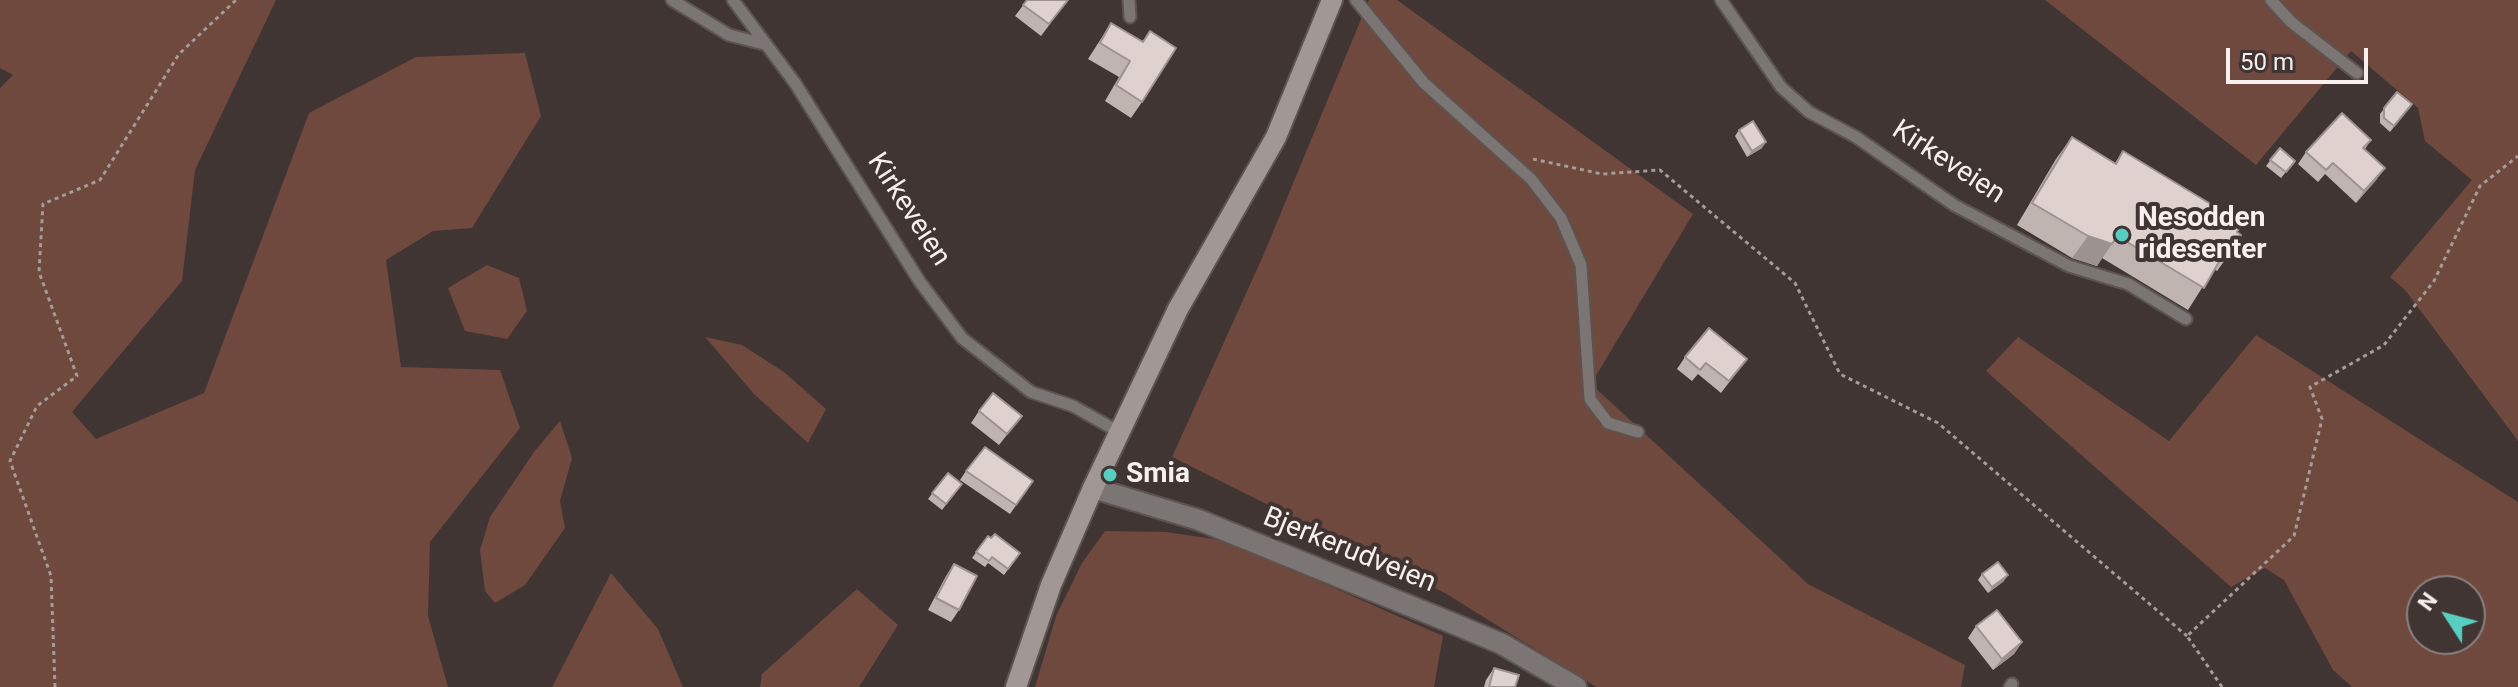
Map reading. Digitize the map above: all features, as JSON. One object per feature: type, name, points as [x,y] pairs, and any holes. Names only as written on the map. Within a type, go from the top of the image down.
[{"type":"main road","points":[[1016,687],[1051,585],[1093,488],[1178,309],[1276,137],[1332,0]]},
{"type":"street","name":"Bjerkerudveien","points":[[1093,488],[1199,520],[1452,623],[1502,644],[1576,687]]},
{"type":"lane","points":[[672,0],[729,35],[764,44]]},
{"type":"lane","name":"Kirkeveien","points":[[733,0],[795,83],[920,282],[962,338],[1031,392],[1073,406],[1119,432]]},
{"type":"lane","points":[[1129,0],[1130,17]]},
{"type":"lane","points":[[1356,0],[1424,83],[1545,194],[1577,251],[1584,289],[1590,399],[1608,423],[1638,432]]},
{"type":"lane","name":"Kirkeveien","points":[[1721,0],[1781,87],[1809,112],[1856,137],[1954,205],[2069,266],[2128,284],[2186,319]]},
{"type":"lane","points":[[2271,0],[2291,22],[2357,73]]},
{"type":"path","points":[[55,687],[51,576],[10,461],[37,406],[77,376],[39,272],[43,204],[100,180],[179,54],[236,0]]},
{"type":"path","points":[[2187,636],[2294,536],[2322,419],[2310,387],[2384,345],[2434,281],[2480,186],[2518,156]]},
{"type":"path","points":[[1518,169],[1529,158],[1602,174],[1660,170],[1795,283],[1840,374],[1938,423],[2187,636],[2222,687]]},
{"type":"shaded area","points":[[0,0],[276,0],[195,170],[182,281],[72,412],[96,439],[204,393],[309,113],[416,57],[525,53],[541,116],[472,228],[433,231],[386,260],[401,367],[500,370],[520,428],[430,542],[428,616],[448,687],[0,687],[0,88],[13,75],[0,68]]},
{"type":"shaded area","points":[[1369,0],[1397,0],[1693,214],[1591,384],[1808,584],[1965,665],[1961,687],[1596,687],[1445,593],[1172,457],[1263,256]]},
{"type":"shaded area","points":[[2045,0],[2518,0],[2518,441],[2405,290],[2390,277],[2472,180],[2425,141],[2418,108],[2351,51],[2256,165]]},
{"type":"shaded area","points":[[487,265],[519,278],[527,311],[507,339],[465,331],[448,288]]},
{"type":"shaded area","points":[[2256,335],[2518,502],[2518,687],[2352,687],[2333,670],[2284,580],[2265,568],[2231,587],[1986,371],[2018,337],[2169,441]]},
{"type":"shaded area","points":[[705,337],[742,345],[784,372],[826,409],[808,443],[754,394]]},
{"type":"shaded area","points":[[560,421],[572,458],[560,501],[565,528],[525,585],[495,603],[485,591],[480,550],[490,517],[534,452]]},
{"type":"shaded area","points":[[1105,531],[1166,532],[1227,541],[1443,636],[1434,687],[1035,687],[1056,616],[1082,563]]},
{"type":"shaded area","points":[[611,573],[658,629],[683,687],[552,687]]},
{"type":"shaded area","points":[[857,589],[898,625],[859,687],[760,687],[762,674]]},
{"type":"building","points":[[1027,0],[1068,0],[1049,24],[1023,5]]},
{"type":"building","points":[[1111,23],[1143,42],[1150,31],[1176,48],[1142,102],[1116,85],[1130,61],[1100,43]]},
{"type":"building","points":[[2397,92],[2412,104],[2394,126],[2384,118],[2384,108]]},
{"type":"building","points":[[2342,113],[2371,140],[2363,148],[2385,168],[2364,191],[2333,163],[2326,170],[2306,152]]},
{"type":"building","points":[[1753,121],[1766,142],[1752,151],[1739,130]]},
{"type":"building","name":"Nesodden ridesenter","points":[[2072,137],[2116,164],[2123,151],[2242,223],[2237,232],[2241,235],[2233,249],[2228,246],[2204,288],[2117,236],[2112,244],[2088,236],[2032,203]]},
{"type":"building","points":[[2280,148],[2295,161],[2286,172],[2270,160]]},
{"type":"building","points":[[1709,328],[1747,359],[1729,381],[1706,363],[1700,370],[1685,357]]},
{"type":"building","points":[[993,393],[1022,416],[1007,434],[979,411]]},
{"type":"building","points":[[985,447],[1033,481],[1016,505],[966,471]]},
{"type":"building","points":[[948,473],[962,484],[946,504],[932,493]]},
{"type":"building","points":[[995,534],[1020,553],[1008,569],[992,557],[989,561],[976,552],[988,536],[991,538]]},
{"type":"building","points":[[1998,562],[2008,575],[1992,587],[1982,574]]},
{"type":"building","points":[[954,564],[977,576],[959,610],[936,598]]},
{"type":"building","points":[[1997,610],[2022,642],[2002,659],[1976,626]]},
{"type":"building","points":[[1494,668],[1519,675],[1515,687],[1489,687]]},
{"type":"place","name":"Nesodden ridesenter","points":[[2122,235]]},
{"type":"place","name":"Smia","points":[[1110,475]]}]
